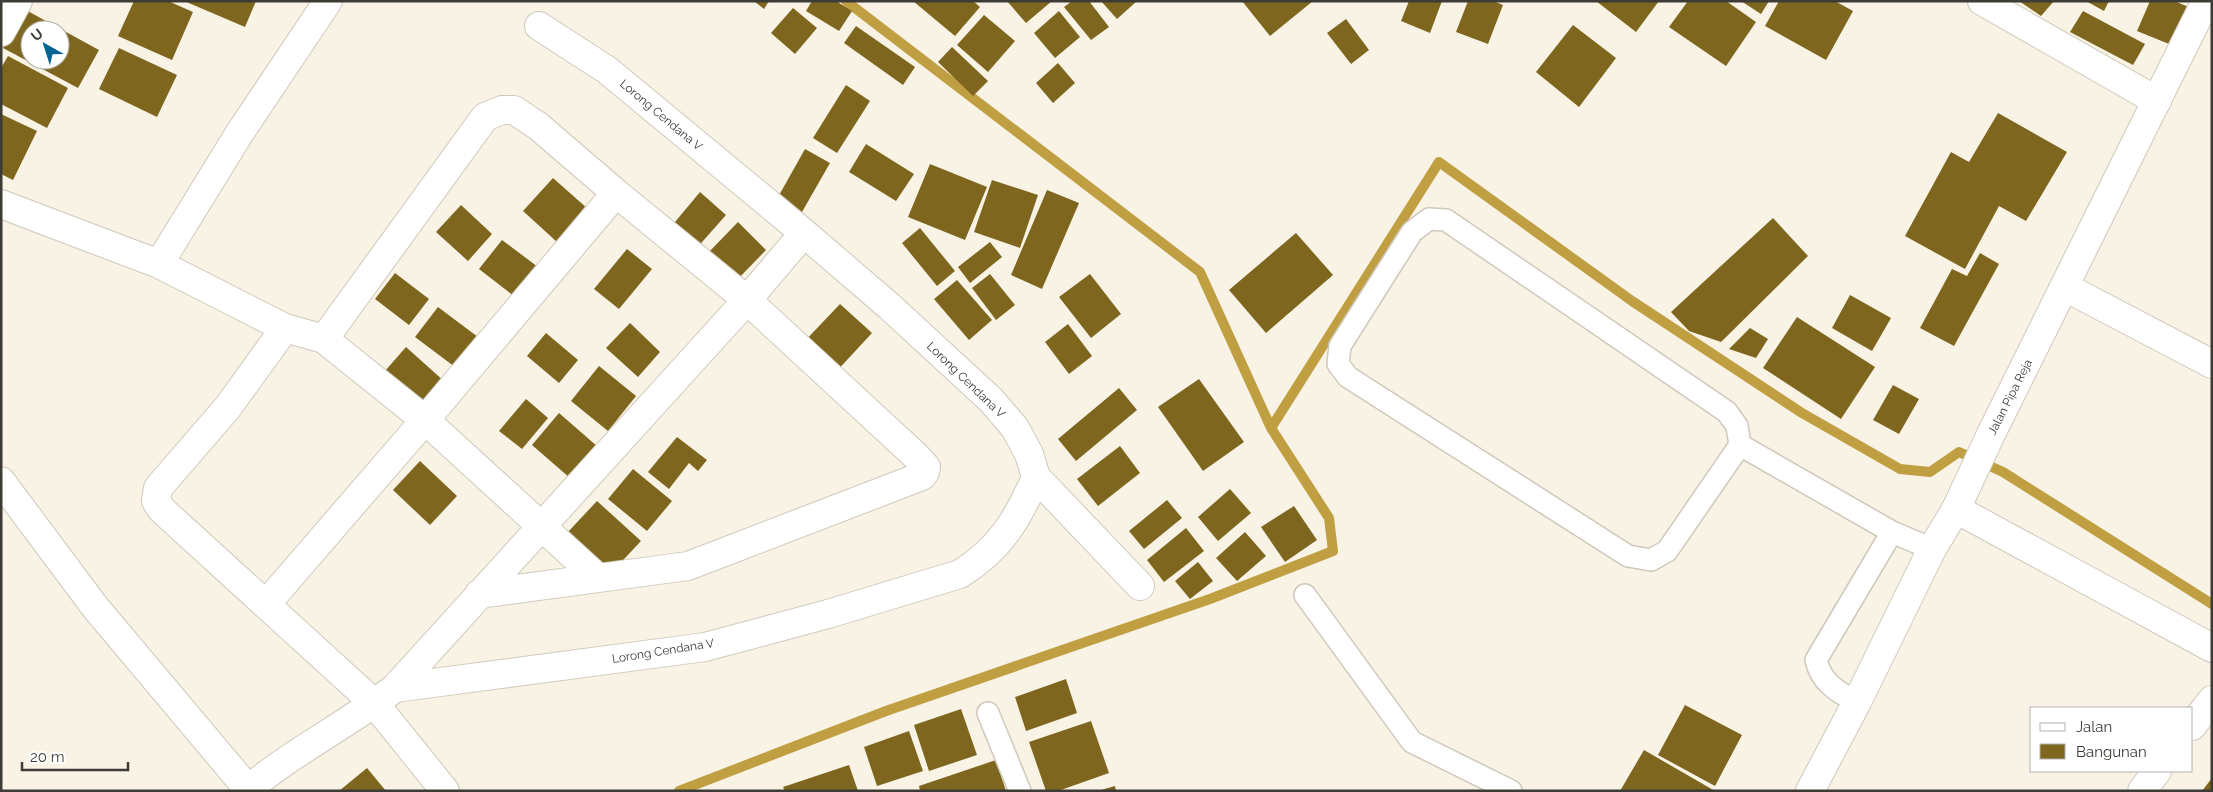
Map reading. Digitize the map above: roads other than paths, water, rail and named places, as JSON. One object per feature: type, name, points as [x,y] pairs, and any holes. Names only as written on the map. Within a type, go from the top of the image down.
[{"type":"street","points":[[1,32],[18,1]]},
{"type":"street","points":[[159,264],[239,134],[328,1]]},
{"type":"street","points":[[1982,1],[2157,101]]},
{"type":"street","name":"Jalan Pipa Reja","points":[[1810,791],[1857,702],[1932,549],[1956,509],[1991,434],[2206,1]]},
{"type":"street","name":"Lorong Cendana V","points":[[385,696],[705,647],[828,614],[960,574],[995,547],[1024,504],[1036,477],[1029,454],[1015,428],[991,400],[889,306],[607,70],[539,26]]},
{"type":"street","points":[[324,339],[485,117],[502,110],[514,110],[538,126],[616,193],[747,300],[918,457],[926,467],[922,476],[688,566],[480,594]]},
{"type":"street","points":[[267,604],[616,193]]},
{"type":"street","points":[[1,204],[159,264],[285,328],[324,339],[425,420],[598,578]]},
{"type":"street","points":[[1,481],[95,607],[247,790],[278,764],[385,696],[747,300],[804,233]]},
{"type":"street","points":[[2065,287],[2212,364]]},
{"type":"street","points":[[285,328],[228,407],[158,488],[156,500],[162,510],[267,604],[385,696],[445,791]]},
{"type":"street","points":[[1036,477],[1140,586]]},
{"type":"street","points":[[1956,509],[2212,648]]},
{"type":"street","points":[[2193,725],[2212,700]]},
{"type":"street","points":[[2142,791],[2156,772]]},
{"type":"lane","points":[[1429,219],[1446,220],[1727,412],[1738,426],[1740,445],[1667,551],[1651,560],[1628,556],[1348,377],[1338,364],[1340,346],[1412,232],[1429,219]]},
{"type":"lane","points":[[1740,445],[1892,532],[1932,549]]},
{"type":"lane","points":[[1857,702],[1841,694],[1820,674],[1816,660],[1892,532]]},
{"type":"lane","points":[[1305,595],[1412,742],[1511,791]]},
{"type":"lane","points":[[988,713],[1020,791]]},
{"type":"waterway","points":[[679,791],[886,711],[1210,599],[1333,551],[1329,518],[1271,428],[1200,272],[846,1]]},
{"type":"waterway","points":[[1271,428],[1439,162],[1632,301],[1802,413],[1900,469],[1930,472],[1959,452],[2003,472],[2212,604]]}]
